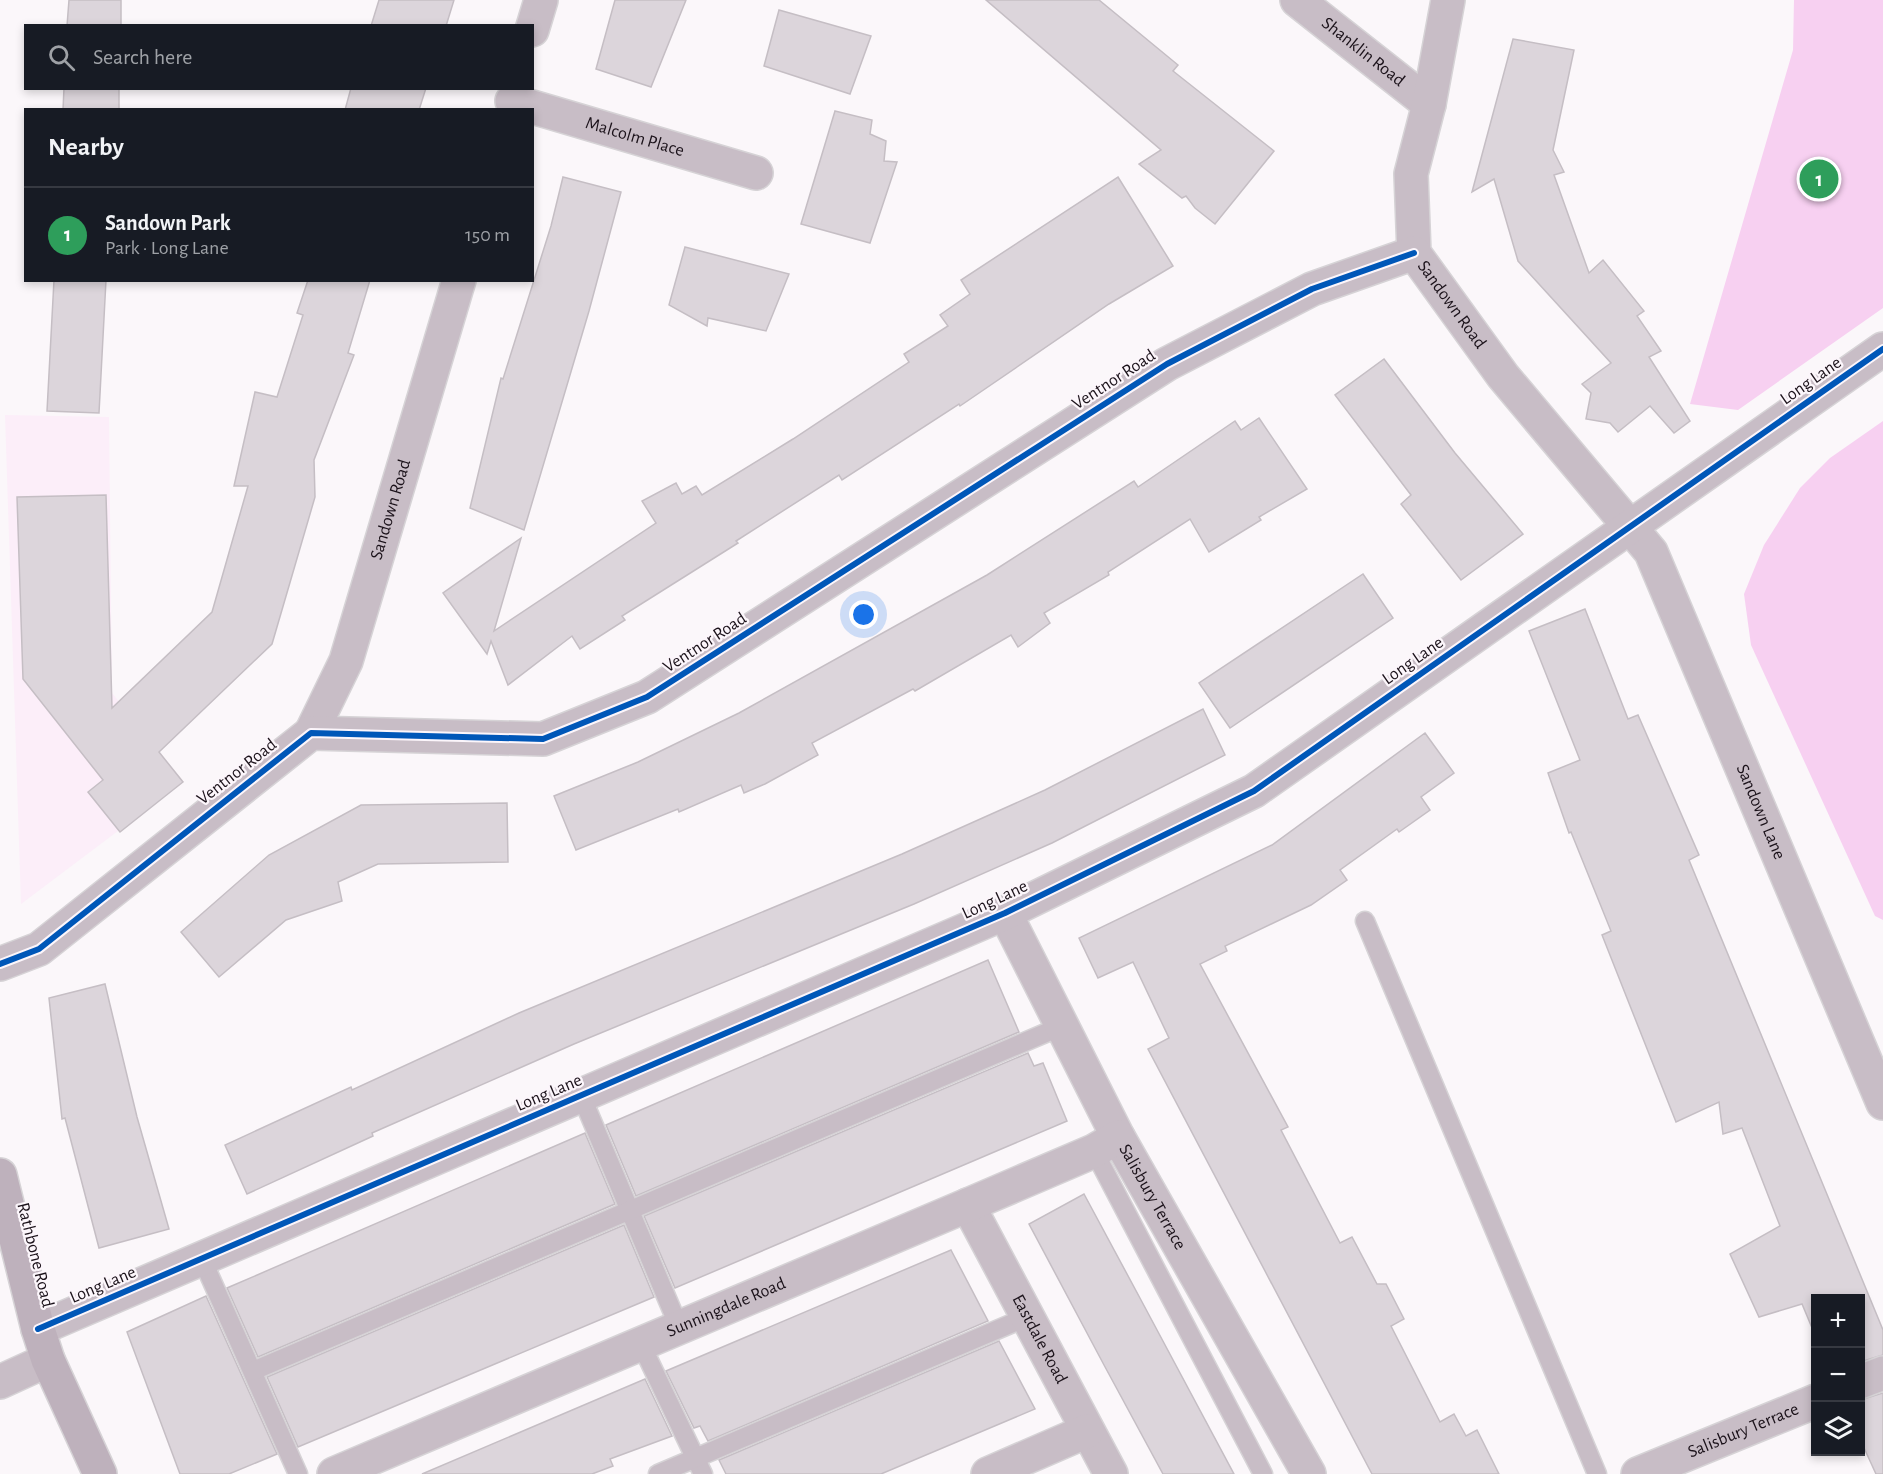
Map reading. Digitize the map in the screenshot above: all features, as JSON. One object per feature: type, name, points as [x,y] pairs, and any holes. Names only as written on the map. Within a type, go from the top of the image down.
[{"type":"main road","name":"Rathbone Road","points":[[0,1175],[38,1329],[48,1360],[100,1474]]},
{"type":"street","points":[[534,24],[541,0]]},
{"type":"street","name":"Shanklin Road","points":[[1297,0],[1429,104]]},
{"type":"street","name":"Sandown Road","points":[[1448,0],[1429,104],[1411,174],[1414,253],[1503,376],[1629,528]]},
{"type":"street","name":"Malcolm Place","points":[[513,100],[756,173]]},
{"type":"street","name":"Ventnor Road","points":[[0,964],[39,949],[311,733],[543,739],[647,697],[1167,364],[1312,289],[1414,253]]},
{"type":"street","name":"Sandown Road","points":[[311,733],[346,661],[458,282]]},
{"type":"street","name":"Long Lane","points":[[38,1329],[1005,913],[1254,791],[1883,349]]},
{"type":"street","name":"Sandown Lane","points":[[1629,528],[1651,552],[1883,1103]]},
{"type":"street","name":"Salisbury Terrace","points":[[1005,913],[1062,1026],[1106,1144],[1309,1474]]},
{"type":"street","name":"Sunningdale Road","points":[[334,1474],[968,1205],[1106,1144]]},
{"type":"street","name":"Eastdale Road","points":[[968,1205],[1111,1474]]},
{"type":"street","points":[[0,1382],[48,1360]]},
{"type":"street","points":[[1865,1380],[1883,1373]]},
{"type":"street","name":"Salisbury Terrace","points":[[1638,1474],[1813,1402]]},
{"type":"street","points":[[988,1474],[1087,1431]]},
{"type":"lane","points":[[1365,921],[1597,1474]]},
{"type":"lane","points":[[253,1371],[1062,1026]]},
{"type":"lane","points":[[581,1095],[679,1327]]},
{"type":"lane","points":[[1106,1144],[1263,1474]]},
{"type":"lane","points":[[201,1259],[298,1474]]},
{"type":"lane","points":[[658,1474],[700,1466],[1027,1317]]},
{"type":"lane","points":[[641,1344],[700,1466]]},
{"type":"shaded area","points":[[1794,0],[1883,0],[1883,308],[1738,410],[1690,404],[1793,50]]},
{"type":"shaded area","points":[[5,415],[109,417],[112,693],[183,782],[21,904]]},
{"type":"shaded area","points":[[1883,421],[1883,920],[1875,916],[1751,645],[1744,594],[1764,545],[1800,488],[1830,458]]},
{"type":"building","points":[[69,0],[121,0],[121,24],[67,24]]},
{"type":"building","points":[[379,0],[454,0],[447,24],[372,24]]},
{"type":"building","points":[[615,0],[686,0],[651,87],[596,69]]},
{"type":"building","points":[[986,0],[1099,0],[1178,65],[1173,71],[1274,151],[1215,224],[1195,208],[1186,196],[1182,198],[1139,164],[1161,150]]},
{"type":"building","points":[[779,10],[871,36],[850,94],[764,66]]},
{"type":"building","points":[[1513,39],[1574,50],[1553,150],[1564,172],[1554,175],[1589,273],[1603,260],[1644,311],[1637,316],[1661,351],[1649,357],[1690,421],[1674,433],[1650,406],[1618,432],[1610,423],[1586,419],[1591,393],[1582,384],[1611,363],[1518,261],[1494,179],[1472,192]]},
{"type":"building","points":[[64,90],[119,90],[119,108],[63,108]]},
{"type":"building","points":[[350,90],[425,90],[420,108],[346,108]]},
{"type":"building","points":[[835,111],[872,120],[870,134],[886,141],[884,161],[897,162],[870,243],[801,224]]},
{"type":"building","points":[[563,177],[621,192],[589,311],[524,530],[470,508],[501,378],[503,379],[551,226]]},
{"type":"building","points":[[1118,177],[1173,266],[1109,304],[960,406],[959,404],[842,480],[839,475],[736,541],[738,543],[622,616],[625,620],[580,649],[572,636],[508,685],[491,641],[487,654],[443,593],[521,538],[494,631],[656,523],[642,501],[676,483],[682,494],[696,486],[702,495],[793,439],[909,362],[904,354],[948,326],[940,315],[970,294],[961,280]]},
{"type":"building","points":[[685,247],[789,274],[766,331],[708,318],[707,326],[669,305]]},
{"type":"building","points":[[54,282],[106,282],[99,413],[47,411]]},
{"type":"building","points":[[307,282],[369,282],[348,353],[354,355],[314,460],[315,497],[272,644],[159,752],[183,782],[120,832],[88,792],[103,780],[23,679],[17,497],[106,495],[112,708],[212,612],[248,486],[234,486],[255,392],[277,397],[303,315],[297,313]]},
{"type":"building","points":[[1384,359],[1455,453],[1523,534],[1461,580],[1401,504],[1411,495],[1335,395]]},
{"type":"building","points":[[1259,418],[1307,489],[1259,517],[1261,520],[1209,552],[1190,519],[1108,572],[1109,575],[1044,613],[1050,623],[1018,647],[1011,635],[915,691],[913,689],[812,743],[818,755],[765,784],[744,793],[741,785],[679,812],[678,809],[576,850],[554,796],[638,762],[739,713],[987,575],[1134,481],[1138,487],[1235,421],[1241,430]]},
{"type":"building","points":[[1363,574],[1393,618],[1230,728],[1199,683]]},
{"type":"building","points":[[1585,609],[1628,719],[1638,715],[1699,855],[1689,860],[1883,1330],[1883,1355],[1865,1360],[1865,1294],[1811,1294],[1811,1325],[1802,1304],[1759,1317],[1730,1254],[1780,1226],[1742,1128],[1723,1134],[1719,1102],[1676,1122],[1602,935],[1611,931],[1571,832],[1569,833],[1548,773],[1580,760],[1529,631]]},
{"type":"building","points":[[1203,709],[1225,755],[1052,843],[914,904],[574,1044],[372,1133],[373,1136],[247,1194],[225,1145],[351,1087],[352,1090],[519,1013],[902,854],[1045,790]]},
{"type":"building","points":[[1425,733],[1454,773],[1421,797],[1430,810],[1399,832],[1397,829],[1340,870],[1347,880],[1311,905],[1225,946],[1227,951],[1200,964],[1288,1127],[1281,1130],[1340,1243],[1352,1237],[1377,1284],[1386,1284],[1404,1319],[1391,1326],[1440,1422],[1454,1414],[1466,1436],[1477,1430],[1499,1474],[1372,1474],[1148,1049],[1169,1038],[1133,962],[1098,978],[1079,938],[1272,845]]},
{"type":"building","points":[[507,803],[508,862],[378,864],[338,882],[342,901],[286,920],[219,977],[181,932],[269,855],[361,805]]},
{"type":"building","points":[[988,960],[1019,1032],[636,1196],[606,1125]]},
{"type":"building","points":[[105,984],[137,1117],[169,1229],[99,1248],[65,1118],[62,1119],[49,998]]},
{"type":"building","points":[[1028,1053],[1034,1066],[1043,1063],[1067,1121],[675,1288],[644,1216]]},
{"type":"building","points":[[585,1133],[615,1204],[258,1357],[227,1288]]},
{"type":"building","points":[[1084,1194],[1234,1474],[1163,1474],[1104,1365],[1029,1224]]},
{"type":"building","points":[[624,1225],[654,1297],[298,1447],[267,1377]]},
{"type":"building","points":[[951,1250],[988,1321],[708,1441],[700,1426],[694,1428],[666,1371]]},
{"type":"building","points":[[206,1296],[277,1454],[229,1474],[180,1474],[127,1332]]},
{"type":"building","points":[[999,1341],[1035,1409],[881,1474],[726,1474],[719,1460]]},
{"type":"building","points":[[645,1379],[672,1436],[610,1459],[613,1466],[592,1474],[422,1474]]},
{"type":"building","points":[[1883,1393],[1883,1474],[1876,1474],[1865,1450],[1865,1398]]},
{"type":"cycle path","points":[[0,964],[39,949],[311,733],[543,739],[647,697],[1167,364],[1312,289],[1414,253]]},
{"type":"cycle path","points":[[38,1329],[1005,913],[1254,791],[1883,349]]},
{"type":"place","name":"Sandown Park","points":[[1819,179]]}]
